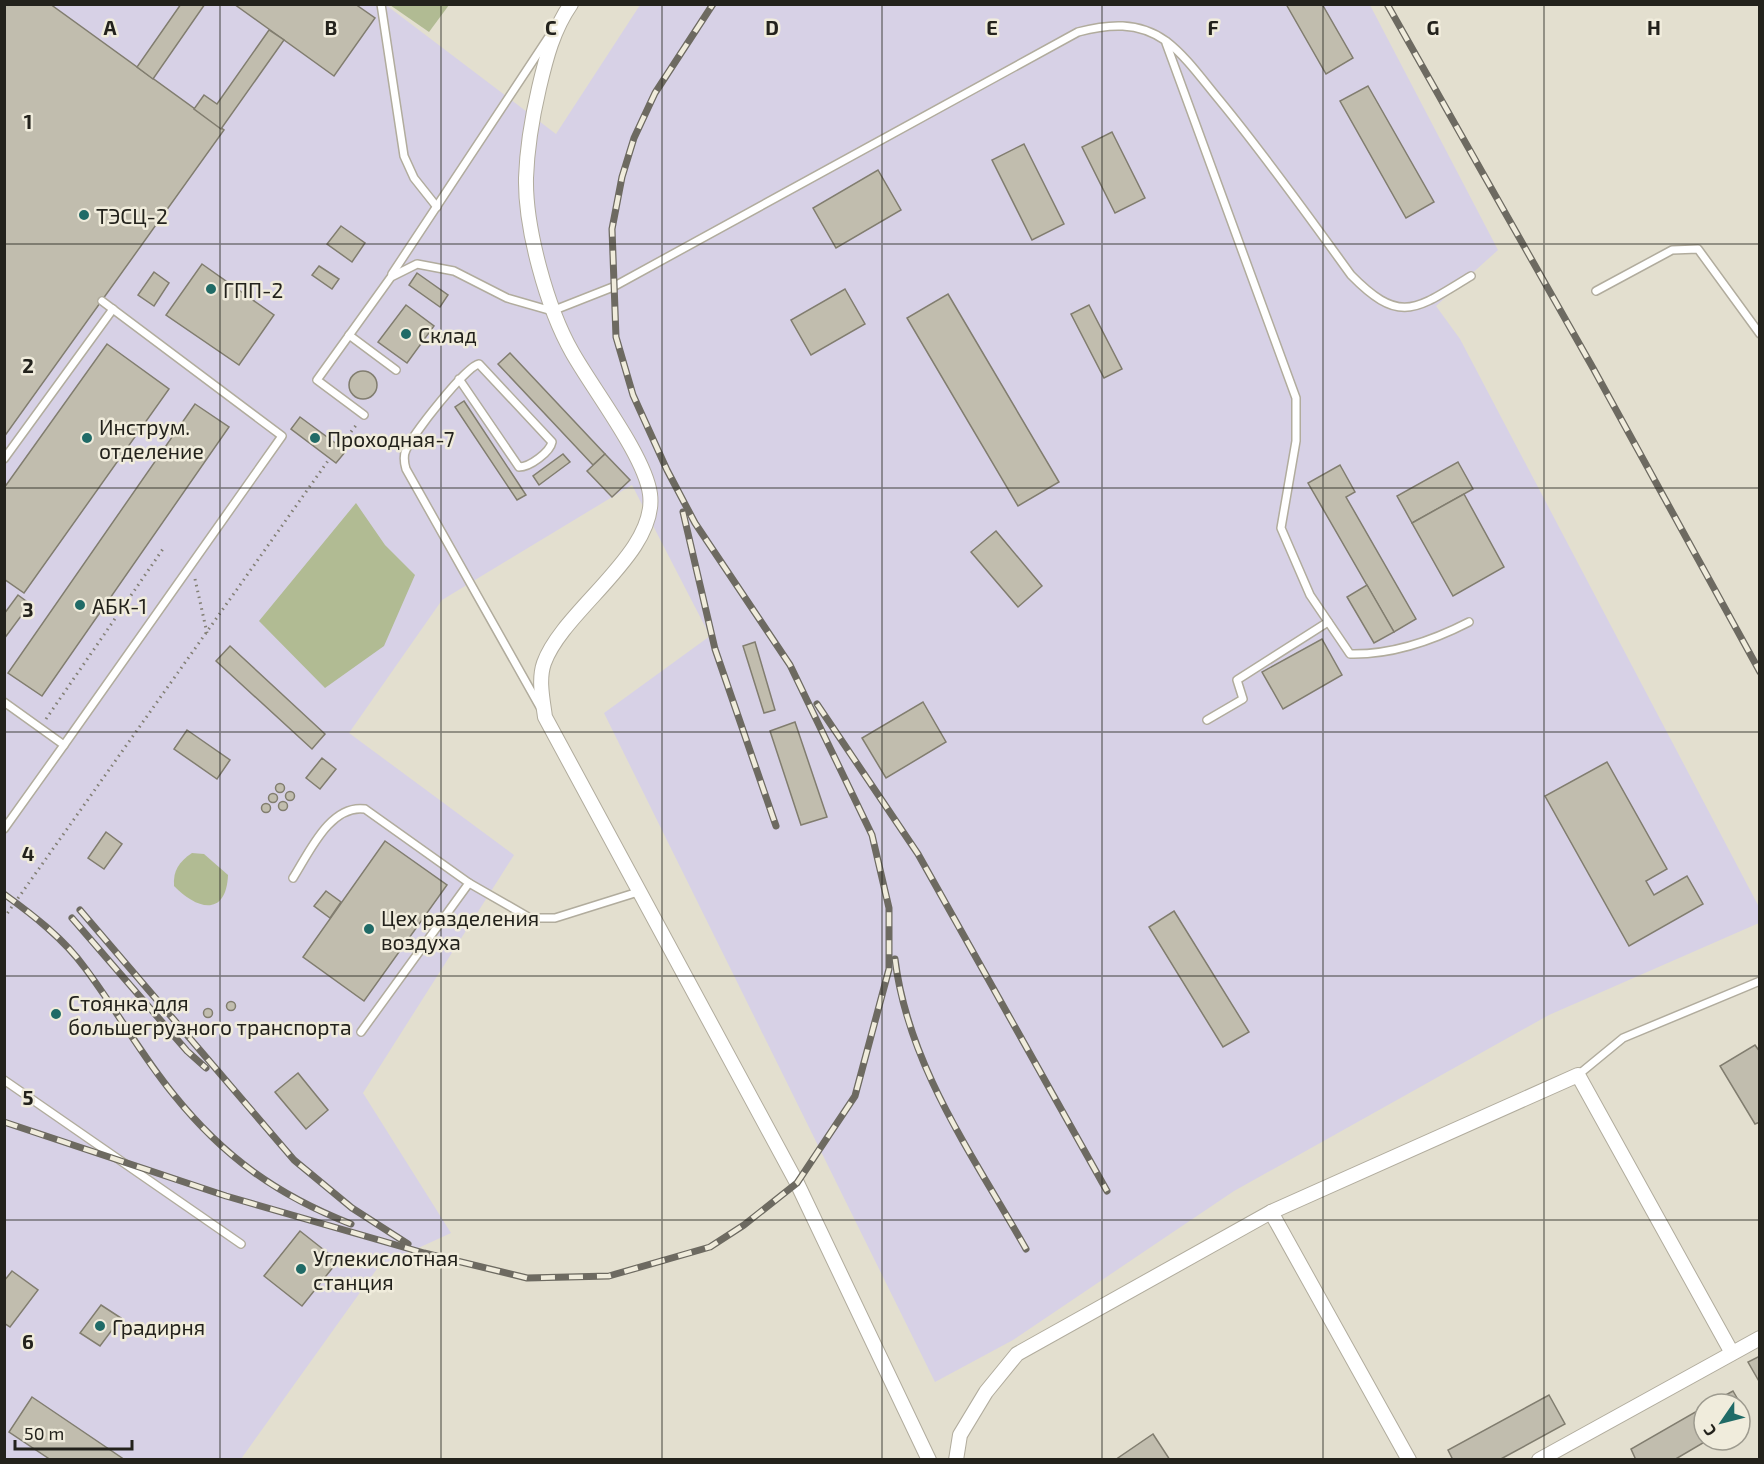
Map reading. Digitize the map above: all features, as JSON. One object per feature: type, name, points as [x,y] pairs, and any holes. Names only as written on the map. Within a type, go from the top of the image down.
[{"type":"street","points":[[571,4],[557,25],[532,121],[526,179],[530,223],[552,311],[571,351],[642,469],[650,494],[649,517],[638,542],[559,638],[543,664],[542,689],[546,717],[638,892],[797,1183],[929,1460]]},
{"type":"street","points":[[957,1460],[960,1435],[986,1392],[1017,1354],[1271,1212],[1578,1075],[1732,1353]]},
{"type":"street","points":[[1271,1212],[1409,1460]]},
{"type":"street","points":[[1539,1460],[1760,1338]]},
{"type":"lane","points":[[381,4],[404,156],[414,178],[437,207]]},
{"type":"lane","points":[[391,276],[417,264],[454,272],[507,298],[552,311],[613,287],[1078,32],[1110,24],[1140,29],[1165,40],[1188,62],[1257,145],[1351,275],[1370,294],[1388,305],[1407,309],[1429,301],[1471,276]]},
{"type":"lane","points":[[364,415],[317,380],[391,276],[557,25]]},
{"type":"lane","points":[[1165,40],[1296,398],[1296,441],[1281,528],[1310,595],[1350,654],[1374,654],[1435,640],[1469,621]]},
{"type":"lane","points":[[1596,291],[1672,250],[1698,249],[1760,334]]},
{"type":"lane","points":[[4,829],[282,436],[102,301]]},
{"type":"lane","points":[[4,459],[112,309]]},
{"type":"lane","points":[[349,335],[396,370]]},
{"type":"lane","points":[[459,379],[519,467],[525,467],[550,448],[552,442],[479,364],[470,367],[459,379],[405,452],[406,469],[546,717]]},
{"type":"lane","points":[[1207,720],[1243,699],[1237,680],[1328,622]]},
{"type":"lane","points":[[4,702],[64,745]]},
{"type":"lane","points":[[293,878],[330,824],[342,812],[354,807],[365,809],[469,883],[530,918],[555,918],[638,892]]},
{"type":"lane","points":[[361,1032],[469,883]]},
{"type":"lane","points":[[1578,1075],[1623,1038],[1760,981]]},
{"type":"lane","points":[[4,1080],[241,1244]]},
{"type":"path","points":[[340,446],[364,415]]},
{"type":"path","points":[[4,918],[330,459]]},
{"type":"path","points":[[40,728],[165,546]]},
{"type":"path","points":[[191,565],[207,633]]},
{"type":"shaded area","points":[[5,5],[386,5],[556,134],[640,5],[1370,5],[1498,250],[1436,306],[1460,339],[1759,907],[1759,923],[1549,1015],[1234,1191],[1013,1340],[935,1382],[604,713],[710,636],[632,485],[442,600],[349,733],[514,855],[363,1093],[451,1233],[379,1266],[241,1459],[5,1460]]},
{"type":"green space","points":[[449,4],[429,32],[390,5]]},
{"type":"green space","points":[[356,503],[385,545],[415,575],[384,646],[325,688],[259,621]]},
{"type":"green space","points":[[192,853],[204,854],[228,875],[226,889],[222,898],[216,903],[200,904],[191,900],[174,886],[178,867]]},
{"type":"building","name":"ТЭСЦ-2","points":[[4,4],[50,4],[224,130],[4,437]]},
{"type":"building","points":[[181,4],[205,4],[153,79],[137,67]]},
{"type":"building","points":[[234,4],[355,4],[375,18],[334,76]]},
{"type":"building","points":[[1286,4],[1322,4],[1353,58],[1326,74]]},
{"type":"building","points":[[269,30],[284,40],[221,129],[194,109],[204,95],[217,104]]},
{"type":"building","points":[[1368,86],[1434,202],[1406,218],[1340,101]]},
{"type":"building","points":[[1112,132],[1145,198],[1115,213],[1082,147]]},
{"type":"building","points":[[1024,144],[1064,224],[1032,240],[992,160]]},
{"type":"building","points":[[878,170],[901,210],[836,248],[813,208]]},
{"type":"building","points":[[341,226],[365,243],[352,262],[327,244]]},
{"type":"building","name":"ГПП-2","points":[[202,264],[274,315],[239,365],[166,315]]},
{"type":"building","points":[[319,266],[339,279],[332,289],[312,275]]},
{"type":"building","points":[[154,272],[169,283],[154,306],[138,295]]},
{"type":"building","points":[[417,273],[448,295],[440,307],[409,285]]},
{"type":"building","points":[[845,289],[865,324],[811,355],[791,320]]},
{"type":"building","points":[[948,294],[1059,482],[1018,506],[907,318]]},
{"type":"building","name":"Склад","points":[[406,305],[434,326],[407,363],[378,342]]},
{"type":"building","points":[[1089,305],[1122,369],[1104,378],[1071,314]]},
{"type":"building","name":"Инструм. отделение","points":[[107,344],[169,389],[24,593],[4,579],[4,488]]},
{"type":"building","points":[[510,353],[605,454],[593,465],[498,364]]},
{"type":"building","points":[[363,371],[373,375],[377,385],[373,395],[363,399],[353,395],[349,385],[353,375]]},
{"type":"building","points":[[464,401],[526,495],[517,500],[455,407]]},
{"type":"building","name":"АБК-1","points":[[195,404],[229,427],[42,696],[8,673]]},
{"type":"building","name":"Проходная-7","points":[[300,417],[346,451],[336,463],[291,429]]},
{"type":"building","points":[[563,454],[570,462],[539,485],[533,476]]},
{"type":"building","points":[[605,454],[630,480],[612,497],[587,471]]},
{"type":"building","points":[[1458,462],[1473,489],[1412,523],[1397,496]]},
{"type":"building","points":[[1340,465],[1355,492],[1346,497],[1416,619],[1394,632],[1308,483]]},
{"type":"building","points":[[1464,494],[1504,567],[1453,596],[1412,523]]},
{"type":"building","points":[[996,531],[1042,586],[1018,607],[971,552]]},
{"type":"building","points":[[1367,585],[1394,632],[1374,643],[1347,597]]},
{"type":"building","points":[[18,595],[30,604],[4,639],[4,614]]},
{"type":"building","points":[[1322,639],[1342,675],[1283,709],[1262,672]]},
{"type":"building","points":[[755,642],[775,710],[764,713],[743,646]]},
{"type":"building","points":[[230,646],[325,734],[312,749],[216,661]]},
{"type":"building","points":[[923,702],[946,742],[886,778],[862,738]]},
{"type":"building","points":[[795,722],[827,817],[801,825],[770,731]]},
{"type":"building","points":[[187,730],[230,760],[217,779],[174,749]]},
{"type":"building","points":[[322,758],[336,769],[320,789],[306,778]]},
{"type":"building","points":[[1607,762],[1667,869],[1646,881],[1654,895],[1687,876],[1703,904],[1629,946],[1545,796]]},
{"type":"building","points":[[280,784],[284,788],[280,792],[276,788]]},
{"type":"building","points":[[290,792],[294,796],[290,800],[286,796]]},
{"type":"building","points":[[273,794],[277,798],[273,802],[269,798]]},
{"type":"building","points":[[283,802],[287,806],[283,810],[279,806]]},
{"type":"building","points":[[266,804],[270,808],[266,812],[262,808]]},
{"type":"building","points":[[106,832],[122,844],[104,869],[88,858]]},
{"type":"building","name":"Цех разделения воздуха","points":[[385,841],[447,885],[364,1001],[303,957]]},
{"type":"building","points":[[326,891],[341,902],[330,918],[314,906]]},
{"type":"building","points":[[1174,911],[1249,1032],[1223,1047],[1149,927]]},
{"type":"building","points":[[231,1002],[235,1006],[231,1010],[227,1006]]},
{"type":"building","points":[[208,1009],[212,1013],[208,1017],[204,1013]]},
{"type":"building","points":[[1755,1045],[1760,1052],[1760,1122],[1755,1124],[1720,1066]]},
{"type":"building","points":[[298,1073],[328,1110],[306,1129],[275,1092]]},
{"type":"building","name":"Углекислотная станция","points":[[300,1231],[338,1261],[302,1306],[264,1276]]},
{"type":"building","points":[[12,1271],[38,1290],[10,1327],[4,1323],[4,1281]]},
{"type":"building","name":"Градирня","points":[[101,1305],[121,1318],[100,1346],[80,1333]]},
{"type":"building","points":[[1760,1356],[1760,1383],[1748,1362]]},
{"type":"building","points":[[1549,1395],[1565,1424],[1499,1460],[1453,1460],[1448,1450]]},
{"type":"building","points":[[32,1397],[125,1460],[51,1460],[9,1432]]},
{"type":"building","points":[[1692,1414],[1692,1449],[1674,1460],[1636,1460],[1631,1449]]},
{"type":"building","points":[[1153,1434],[1170,1460],[1115,1460]]},
{"type":"railway","points":[[4,1122],[226,1196],[424,1253],[527,1278],[609,1276],[710,1247],[744,1225],[797,1183],[855,1096],[889,969],[889,908],[872,835],[790,665],[695,523],[667,470],[633,395],[616,337],[612,229],[622,177],[634,138],[655,93],[713,4]]},
{"type":"railway","points":[[1387,4],[1593,368],[1760,672]]},
{"type":"railway","points":[[683,512],[715,649],[776,826]]},
{"type":"railway","points":[[817,704],[918,854],[1107,1191]]},
{"type":"railway","points":[[4,894],[48,928],[77,957],[162,1080],[212,1137],[232,1155],[276,1187],[324,1213],[351,1224]]},
{"type":"railway","points":[[80,910],[294,1160],[352,1208],[408,1244]]},
{"type":"railway","points":[[72,918],[187,1051],[206,1068]]},
{"type":"railway","points":[[895,959],[902,998],[928,1074],[965,1145],[1026,1249]]},
{"type":"place","name":"ТЭСЦ-2","points":[[84,215]]},
{"type":"place","name":"ГПП-2","points":[[211,289]]},
{"type":"place","name":"Склад","points":[[406,334]]},
{"type":"place","name":"Инструм. отделение","points":[[87,438]]},
{"type":"place","name":"Проходная-7","points":[[315,438]]},
{"type":"place","name":"АБК-1","points":[[80,605]]},
{"type":"place","name":"Цех разделения воздуха","points":[[369,929]]},
{"type":"place","name":"Стоянка для большегрузного транспорта","points":[[56,1014]]},
{"type":"place","name":"Углекислотная станция","points":[[301,1269]]},
{"type":"place","name":"Градирня","points":[[100,1326]]}]
